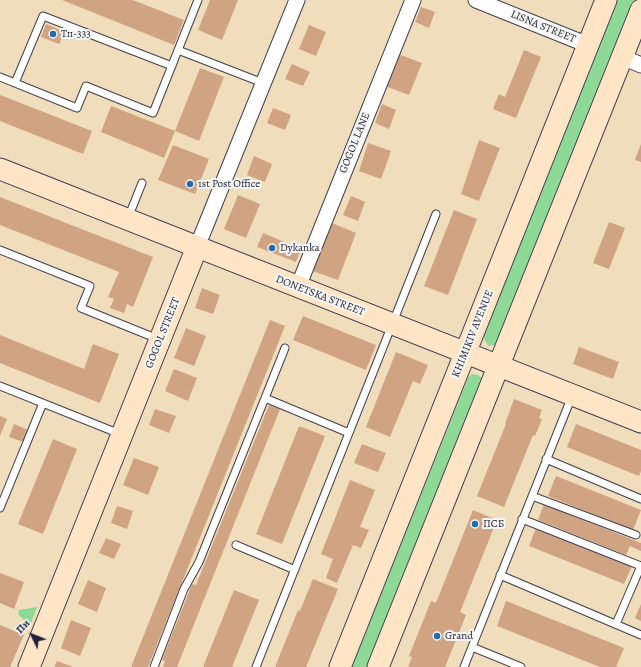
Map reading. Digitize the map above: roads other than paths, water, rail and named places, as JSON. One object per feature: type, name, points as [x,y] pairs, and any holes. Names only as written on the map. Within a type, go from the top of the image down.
[{"type":"main road","name":"KHIMIKIV AVENUE","points":[[340,667],[606,0]]},
{"type":"main road","points":[[378,667],[498,365],[632,61],[641,10]]},
{"type":"main road","name":"DONETSKA STREET","points":[[0,169],[641,422]]},
{"type":"main road","name":"GOGOL STREET","points":[[30,667],[197,247]]},
{"type":"street","name":"GOGOL STREET","points":[[197,247],[297,0]]},
{"type":"street","name":"GOGOL LANE","points":[[298,287],[413,0]]},
{"type":"street","name":"LISNA STREET","points":[[476,0],[588,45]]},
{"type":"lane","points":[[0,77],[77,108],[86,86],[153,112],[198,0]]},
{"type":"lane","points":[[16,83],[43,16],[172,66]]},
{"type":"lane","points":[[178,50],[263,83]]},
{"type":"lane","points":[[128,220],[142,183]]},
{"type":"lane","points":[[256,667],[436,214]]},
{"type":"lane","points":[[0,250],[90,286],[81,308],[160,340]]},
{"type":"lane","points":[[154,667],[184,589],[199,562],[285,348]]},
{"type":"lane","points":[[0,386],[122,435]]},
{"type":"lane","points":[[464,667],[572,394]]},
{"type":"lane","points":[[265,398],[349,433]]},
{"type":"lane","points":[[0,508],[43,403]]},
{"type":"lane","points":[[546,459],[641,499]]},
{"type":"lane","points":[[532,496],[636,535]]},
{"type":"lane","points":[[522,519],[641,566],[616,624]]},
{"type":"lane","points":[[236,545],[295,570]]},
{"type":"lane","points":[[500,575],[641,635]]},
{"type":"lane","points":[[472,647],[522,667]]},
{"type":"place","name":"Тп-333","points":[[53,34]]},
{"type":"place","name":"1st Post Office","points":[[190,184]]},
{"type":"place","name":"Dykanka","points":[[272,248]]},
{"type":"place","name":"ПСБ","points":[[475,524]]},
{"type":"place","name":"Grand","points":[[437,636]]}]
